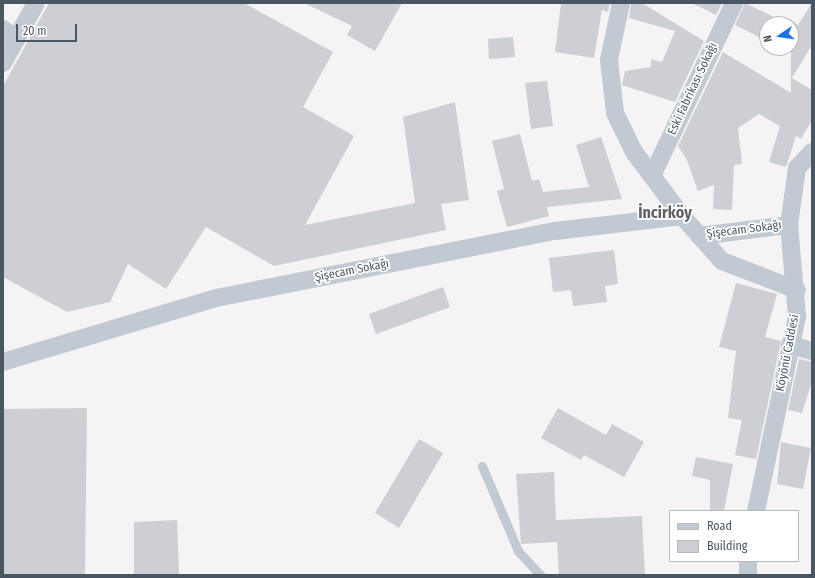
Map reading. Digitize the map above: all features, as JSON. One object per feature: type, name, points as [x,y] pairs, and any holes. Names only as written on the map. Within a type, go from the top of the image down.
[{"type":"street","points":[[3,63],[10,34],[36,3]]},
{"type":"street","points":[[621,3],[609,60],[615,113],[634,152],[682,216]]},
{"type":"street","name":"Eski Fabrikası Sokağı","points":[[652,176],[734,3]]},
{"type":"street","name":"Köyönü Caddesi","points":[[756,510],[790,345],[804,315],[797,290],[789,225],[797,168],[812,152]]},
{"type":"street","name":"Şişecam Sokağı","points":[[3,362],[216,298],[555,231],[682,216],[722,261],[797,290]]},
{"type":"street","name":"Şişecam Sokağı","points":[[699,236],[789,225]]},
{"type":"street","points":[[790,345],[812,351]]},
{"type":"street","points":[[748,562],[748,575]]},
{"type":"lane","points":[[482,466],[518,551],[540,575]]},
{"type":"building","points":[[49,3],[244,3],[333,52],[303,107],[354,136],[305,225],[415,203],[403,117],[455,102],[469,200],[441,204],[446,230],[274,266],[206,227],[166,289],[128,264],[110,302],[67,312],[3,277],[3,86]]},
{"type":"building","points":[[304,3],[402,3],[375,51],[347,35],[352,26]]},
{"type":"building","points":[[561,3],[610,3],[608,12],[602,10],[594,58],[555,52]]},
{"type":"building","points":[[631,3],[642,3],[704,41],[675,102],[622,85],[625,71],[651,67],[651,59],[662,62],[675,31],[629,18]]},
{"type":"building","points":[[692,3],[722,3],[716,15]]},
{"type":"building","points":[[745,3],[772,16],[759,16],[759,37],[735,25]]},
{"type":"building","points":[[812,3],[812,45],[792,78],[812,90],[812,120],[801,139],[796,136],[786,167],[769,162],[780,126],[759,114],[738,128],[742,164],[734,165],[732,210],[713,209],[714,185],[698,191],[687,160],[678,146],[723,52],[791,93],[791,56],[799,56],[799,23]]},
{"type":"building","points":[[513,37],[515,57],[489,59],[488,39]]},
{"type":"building","points":[[547,81],[553,126],[531,129],[525,83]]},
{"type":"building","points":[[520,134],[532,181],[539,179],[543,192],[589,187],[576,145],[601,137],[622,199],[547,207],[549,216],[507,227],[497,191],[504,189],[492,141]]},
{"type":"building","points":[[614,250],[618,284],[605,286],[607,302],[573,306],[571,290],[553,292],[549,258]]},
{"type":"building","points":[[736,283],[777,294],[765,337],[781,341],[756,459],[735,455],[742,420],[728,418],[736,351],[719,347]]},
{"type":"building","points":[[443,287],[450,307],[376,334],[369,314]]},
{"type":"building","points":[[799,359],[812,362],[812,381],[802,413],[788,410]]},
{"type":"building","points":[[87,408],[85,575],[3,575],[3,409]]},
{"type":"building","points":[[558,408],[606,435],[612,424],[644,442],[624,477],[584,455],[581,460],[541,438]]},
{"type":"building","points":[[419,439],[443,453],[399,528],[375,513]]},
{"type":"building","points":[[781,442],[811,448],[803,489],[777,484]]},
{"type":"building","points":[[696,457],[733,464],[724,510],[710,510],[710,480],[692,476]]},
{"type":"building","points":[[554,472],[556,520],[642,516],[645,575],[559,575],[557,542],[521,544],[516,474]]},
{"type":"building","points":[[177,520],[179,575],[134,575],[134,522]]},
{"type":"district","name":"İncirköy","points":[[665,213]]}]
